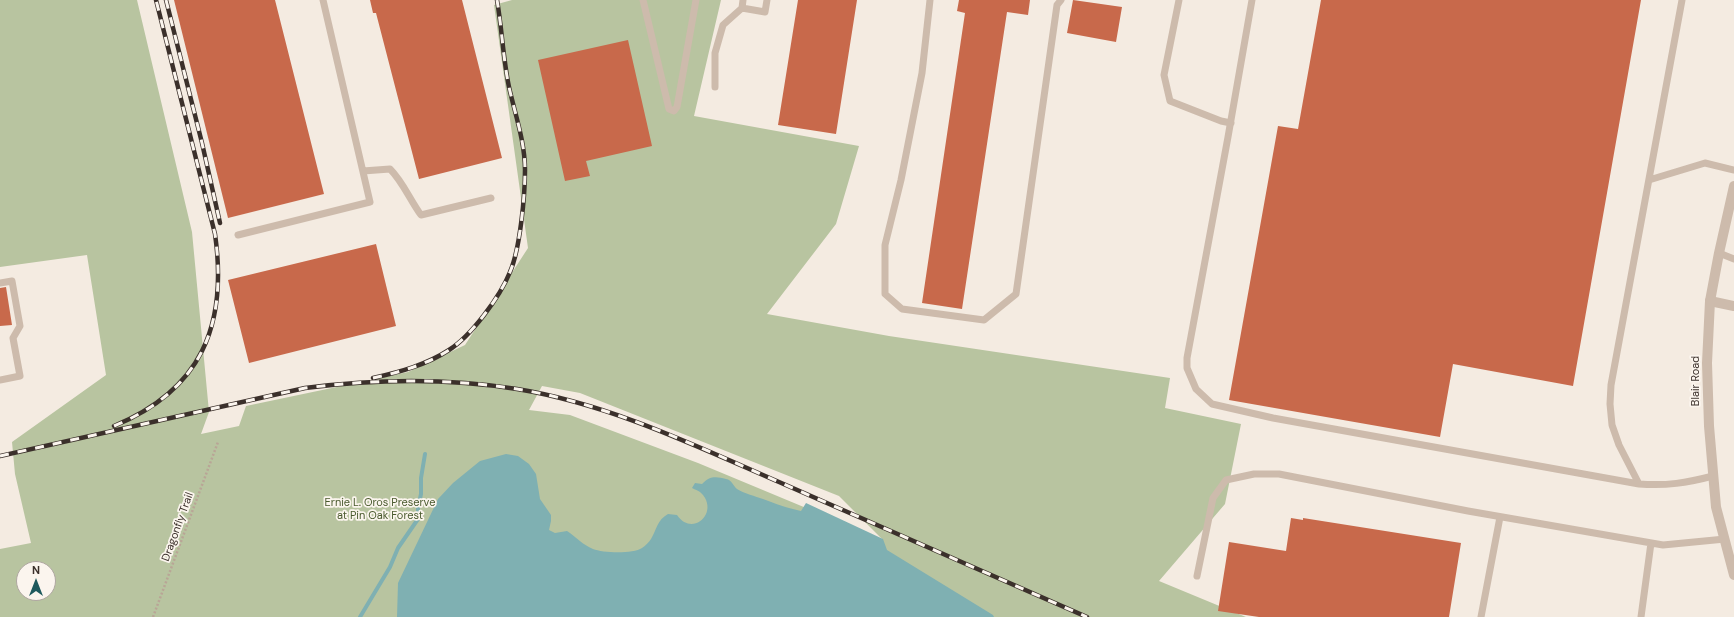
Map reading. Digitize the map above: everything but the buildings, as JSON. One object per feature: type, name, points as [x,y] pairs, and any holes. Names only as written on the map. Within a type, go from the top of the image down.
[{"type":"street","name":"Blair Road","points":[[1734,186],[1710,301],[1707,363],[1709,426],[1716,507],[1734,575]]},
{"type":"street","points":[[1710,301],[1734,306]]},
{"type":"lane","points":[[238,235],[370,202],[323,0]]},
{"type":"lane","points":[[643,0],[669,109],[674,111],[677,107],[696,0]]},
{"type":"lane","points":[[715,87],[715,53],[723,25],[742,8],[743,0]]},
{"type":"lane","points":[[742,8],[765,12],[767,0]]},
{"type":"lane","points":[[930,0],[922,72],[901,180],[885,245],[885,294],[902,309],[984,320],[1016,294],[1057,5],[1061,0]]},
{"type":"lane","points":[[1179,0],[1164,75],[1170,101],[1221,121],[1231,123]]},
{"type":"lane","points":[[1252,0],[1231,123],[1187,358],[1187,368],[1196,389],[1212,404],[1273,418],[1639,484],[1659,485],[1684,483],[1713,476]]},
{"type":"lane","points":[[1639,484],[1619,445],[1612,425],[1610,404],[1611,385],[1682,0]]},
{"type":"lane","points":[[1649,180],[1705,163],[1734,170]]},
{"type":"lane","points":[[363,171],[390,169],[399,178],[411,201],[421,215],[491,198]]},
{"type":"lane","points":[[1719,253],[1734,259]]},
{"type":"lane","points":[[0,283],[12,281],[20,326],[13,338],[20,376],[0,380]]},
{"type":"lane","points":[[1197,576],[1213,498],[1226,480],[1254,474],[1279,474],[1663,545],[1725,540]]},
{"type":"lane","points":[[1481,617],[1500,516]]},
{"type":"lane","points":[[1641,617],[1650,543]]},
{"type":"path","name":"Dragonfly Trail","points":[[153,617],[218,442]]},
{"type":"green space","name":"Ernie L. Oros Preserve at Pin Oak Forest","points":[[0,0],[137,0],[192,232],[209,412],[201,434],[239,426],[246,406],[408,372],[465,345],[528,248],[494,5],[512,0],[721,0],[694,116],[859,146],[836,224],[767,314],[889,336],[1170,378],[1165,408],[1241,424],[1225,504],[1159,581],[1246,617],[0,617],[0,549],[31,543],[15,474],[12,442],[106,375],[87,255],[0,267]],"holes":[[[542,386],[580,393],[839,496],[883,540],[698,463],[570,415],[529,410]]]},
{"type":"water","points":[[506,454],[518,456],[529,464],[536,474],[540,499],[551,515],[549,530],[555,533],[567,531],[593,549],[618,552],[638,550],[647,544],[664,516],[668,514],[677,515],[683,521],[690,524],[696,523],[705,515],[707,502],[702,494],[692,488],[695,483],[702,484],[710,478],[719,477],[730,481],[737,489],[743,492],[786,507],[801,511],[806,503],[883,539],[887,550],[994,617],[397,617],[398,583],[438,499],[453,483],[480,461]]},
{"type":"waterway","points":[[360,617],[390,567],[398,548],[418,519],[421,478],[425,454]]},
{"type":"railway","points":[[114,426],[144,411],[168,394],[188,374],[202,351],[212,326],[217,298],[218,267],[215,234],[156,0]]},
{"type":"railway","points":[[166,0],[202,143],[220,223]]},
{"type":"railway","points":[[373,378],[422,364],[458,344],[475,326],[492,304],[505,282],[514,262],[523,208],[525,160],[522,139],[507,76],[497,0]]},
{"type":"railway","points":[[0,456],[305,388],[385,381],[438,381],[491,385],[551,396],[618,415],[651,427],[1087,617]]}]
